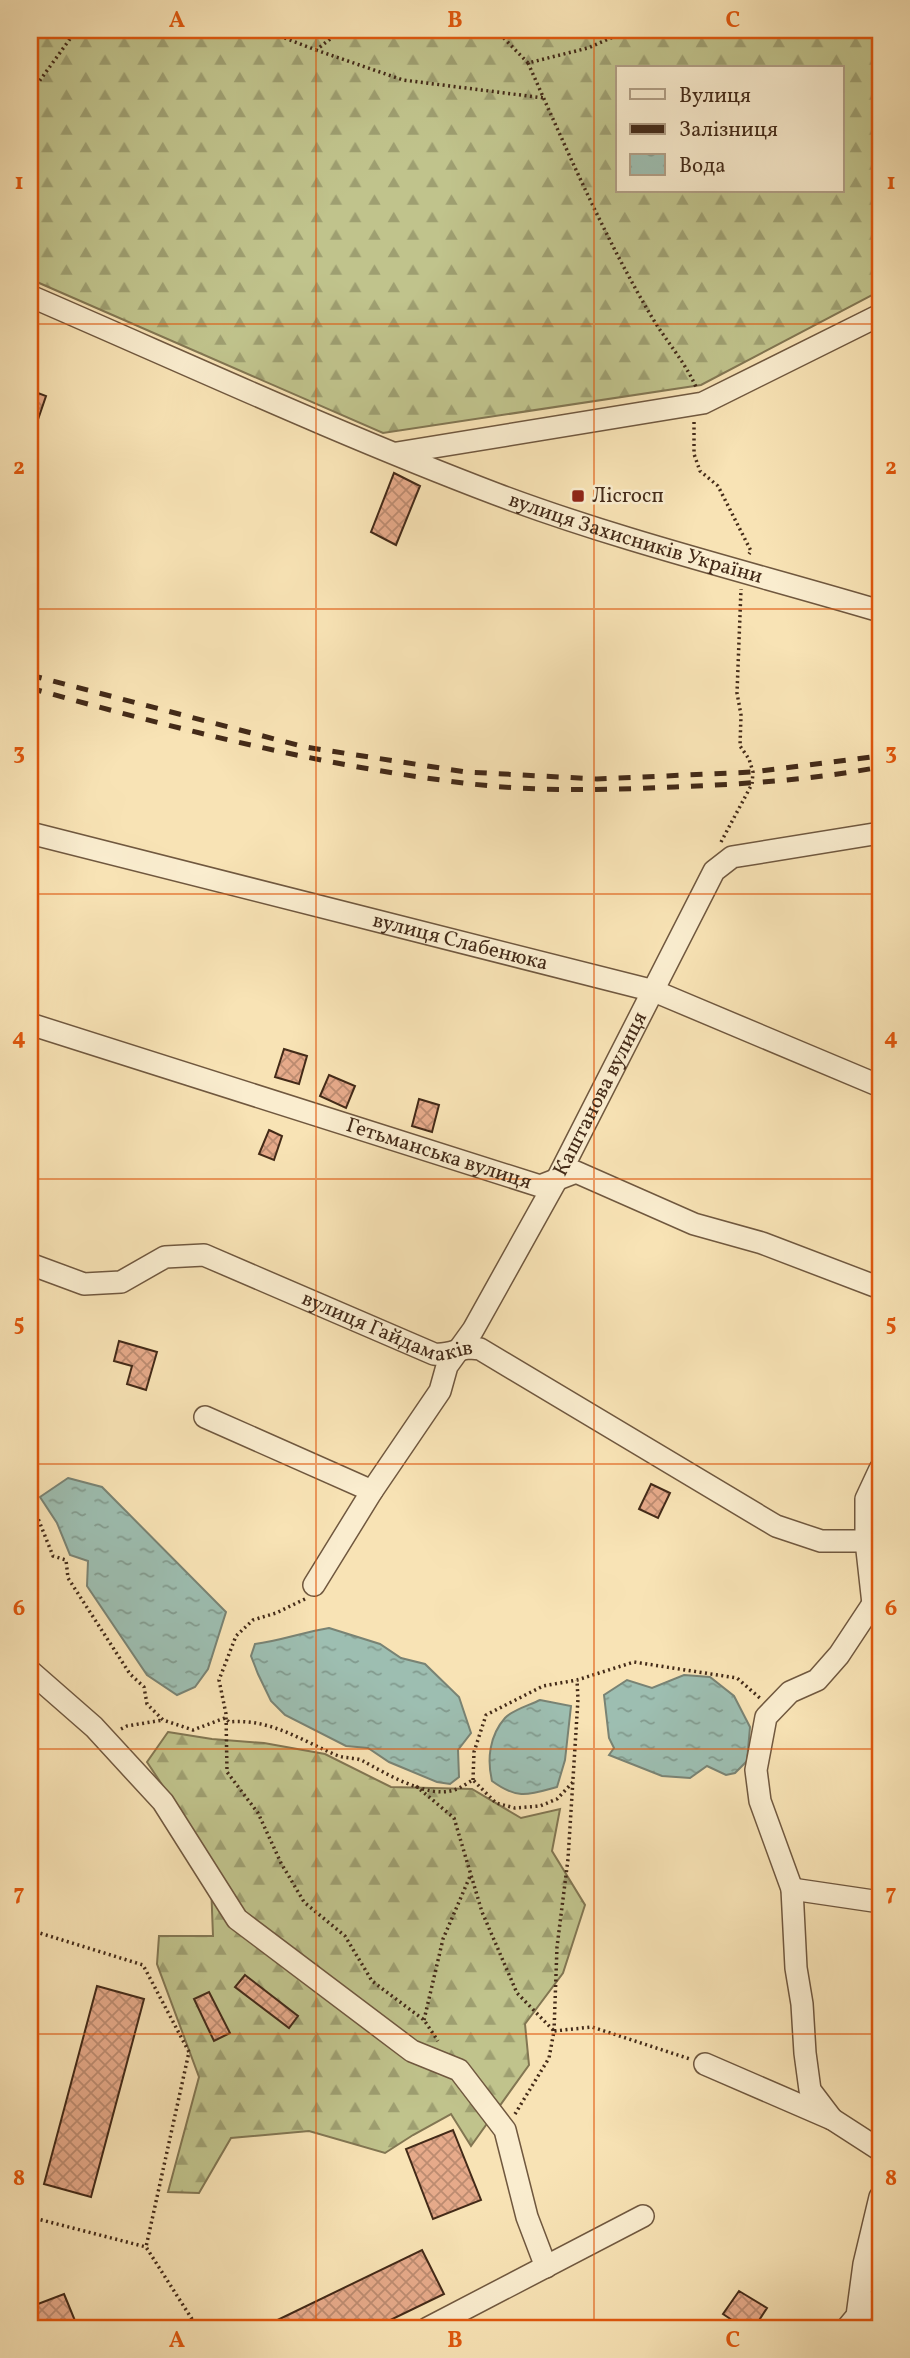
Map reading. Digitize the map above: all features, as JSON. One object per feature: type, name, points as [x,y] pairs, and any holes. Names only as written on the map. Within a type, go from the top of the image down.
[{"type":"street","name":"вулиця Захисників України","points":[[30,296],[395,454],[498,494],[590,526],[880,611]]},
{"type":"street","points":[[395,454],[704,403],[880,315]]},
{"type":"street","name":"вулиця Слабенюка","points":[[30,833],[654,991],[880,1086]]},
{"type":"street","points":[[714,871],[732,857],[880,833]]},
{"type":"street","name":"Каштанова вулиця","points":[[314,1585],[372,1491],[440,1391],[447,1366],[473,1330],[556,1181],[714,871]]},
{"type":"street","name":"Гетьманська вулиця","points":[[30,1024],[540,1186],[576,1172],[694,1224],[762,1244],[880,1288]]},
{"type":"street","name":"вулиця Гайдамаків","points":[[30,1264],[84,1284],[121,1282],[165,1257],[204,1255],[434,1354],[444,1355],[469,1346],[480,1349],[776,1526],[821,1541],[873,1543]]},
{"type":"street","points":[[205,1417],[372,1491]]},
{"type":"street","points":[[832,2119],[810,2090],[796,1968],[793,1889],[760,1801],[756,1770],[766,1717],[790,1692],[817,1680],[839,1655],[876,1599],[873,1543],[866,1499],[880,1469]]},
{"type":"street","points":[[30,1671],[105,1740],[163,1802],[237,1919],[412,2051],[459,2070],[505,2130],[527,2217],[546,2267]]},
{"type":"street","points":[[793,1889],[880,1902]]},
{"type":"street","points":[[705,2064],[832,2119],[880,2150]]},
{"type":"street","points":[[852,2322],[880,2196]]},
{"type":"street","points":[[428,2328],[643,2216]]},
{"type":"street","points":[[852,2322],[880,2298]]},
{"type":"path","points":[[30,94],[75,32],[81,30]]},
{"type":"path","points":[[264,30],[402,80],[544,98]]},
{"type":"path","points":[[316,50],[342,30]]},
{"type":"path","points":[[496,30],[528,63],[585,190],[633,282],[651,316],[687,367],[704,403],[693,425],[694,454],[700,471],[718,486],[751,551],[741,583],[737,693],[741,715],[740,746],[750,759],[752,784],[721,841],[714,871]]},
{"type":"path","points":[[528,63],[587,48],[629,30]]},
{"type":"path","points":[[30,1514],[37,1516],[53,1556],[66,1560],[68,1578],[130,1674],[144,1688],[147,1704],[163,1720],[193,1731],[226,1719]]},
{"type":"path","points":[[314,1585],[304,1600],[253,1620],[236,1636],[219,1680],[226,1719],[227,1772],[258,1813],[281,1863],[304,1902],[345,1936],[372,1981],[424,2020],[459,2070]]},
{"type":"path","points":[[573,1782],[557,1799],[540,1806],[515,1808],[496,1803],[473,1780],[474,1752],[486,1715],[543,1686],[577,1680],[634,1662],[737,1678],[754,1691],[771,1711]]},
{"type":"path","points":[[527,2093],[549,2058],[554,2031],[557,1947],[568,1859],[577,1680]]},
{"type":"path","points":[[226,1719],[229,1722],[259,1723],[297,1735],[340,1757],[359,1759],[390,1777],[438,1792],[453,1791],[473,1780]]},
{"type":"path","points":[[105,1740],[127,1726],[163,1720]]},
{"type":"path","points":[[415,1785],[454,1818],[482,1912],[517,1993],[554,2031]]},
{"type":"path","points":[[424,2020],[443,1939],[471,1874]]},
{"type":"path","points":[[30,1930],[143,1965],[189,2052],[146,2247]]},
{"type":"path","points":[[554,2031],[592,2027],[705,2064]]},
{"type":"path","points":[[30,2217],[146,2247],[197,2327],[194,2328]]},
{"type":"green space","points":[[30,30],[880,30],[880,291],[701,385],[383,433],[30,279]]},
{"type":"green space","points":[[168,1732],[264,1743],[325,1754],[391,1787],[472,1789],[521,1818],[560,1809],[552,1851],[585,1905],[563,1973],[525,2024],[529,2065],[471,2146],[451,2114],[385,2153],[309,2131],[231,2138],[199,2193],[168,2192],[199,2077],[157,1964],[159,1936],[213,1936],[210,1857],[147,1762]]},
{"type":"water","points":[[68,1478],[102,1487],[226,1612],[208,1669],[195,1687],[177,1695],[147,1675],[87,1586],[88,1561],[70,1555],[57,1523],[40,1497]]},
{"type":"water","points":[[329,1628],[380,1644],[401,1658],[425,1664],[459,1697],[471,1733],[458,1750],[459,1777],[450,1784],[437,1782],[389,1762],[368,1748],[346,1746],[285,1715],[271,1701],[251,1656],[255,1644]]},
{"type":"water","points":[[684,1675],[710,1677],[734,1696],[750,1727],[747,1761],[735,1773],[726,1775],[707,1766],[690,1778],[662,1776],[609,1755],[614,1748],[609,1738],[604,1695],[627,1680],[652,1688]]},
{"type":"water","points":[[540,1700],[571,1706],[565,1760],[557,1787],[531,1794],[509,1791],[492,1781],[490,1757],[493,1740],[508,1715]]},
{"type":"building","points":[[30,390],[46,396],[32,437],[30,437]]},
{"type":"building","points":[[394,473],[420,486],[396,545],[371,532]]},
{"type":"building","points":[[284,1049],[307,1056],[299,1084],[275,1077]]},
{"type":"building","points":[[329,1075],[355,1086],[346,1108],[320,1096]]},
{"type":"building","points":[[419,1099],[439,1105],[432,1132],[412,1126]]},
{"type":"building","points":[[269,1130],[282,1136],[274,1160],[259,1154]]},
{"type":"building","points":[[119,1341],[157,1352],[146,1390],[127,1384],[132,1366],[114,1361]]},
{"type":"building","points":[[651,1484],[670,1493],[658,1518],[639,1509]]},
{"type":"building","points":[[245,1975],[298,2016],[289,2028],[235,1987]]},
{"type":"building","points":[[97,1986],[144,1999],[91,2197],[44,2184]]},
{"type":"building","points":[[209,1992],[230,2033],[214,2041],[194,1999]]},
{"type":"building","points":[[453,2130],[481,2200],[433,2219],[406,2149]]},
{"type":"building","points":[[422,2250],[444,2294],[374,2328],[261,2328]]},
{"type":"building","points":[[739,2291],[767,2308],[754,2328],[744,2328],[723,2314]]},
{"type":"building","points":[[64,2294],[78,2328],[30,2328],[30,2307]]},
{"type":"railway","points":[[30,675],[305,747],[466,772],[597,779],[753,772],[880,756]]},
{"type":"railway","points":[[30,688],[191,731],[299,756],[490,786],[569,790],[701,786],[804,778],[880,767]]},
{"type":"place","name":"Лісгосп","points":[[578,496]]}]
